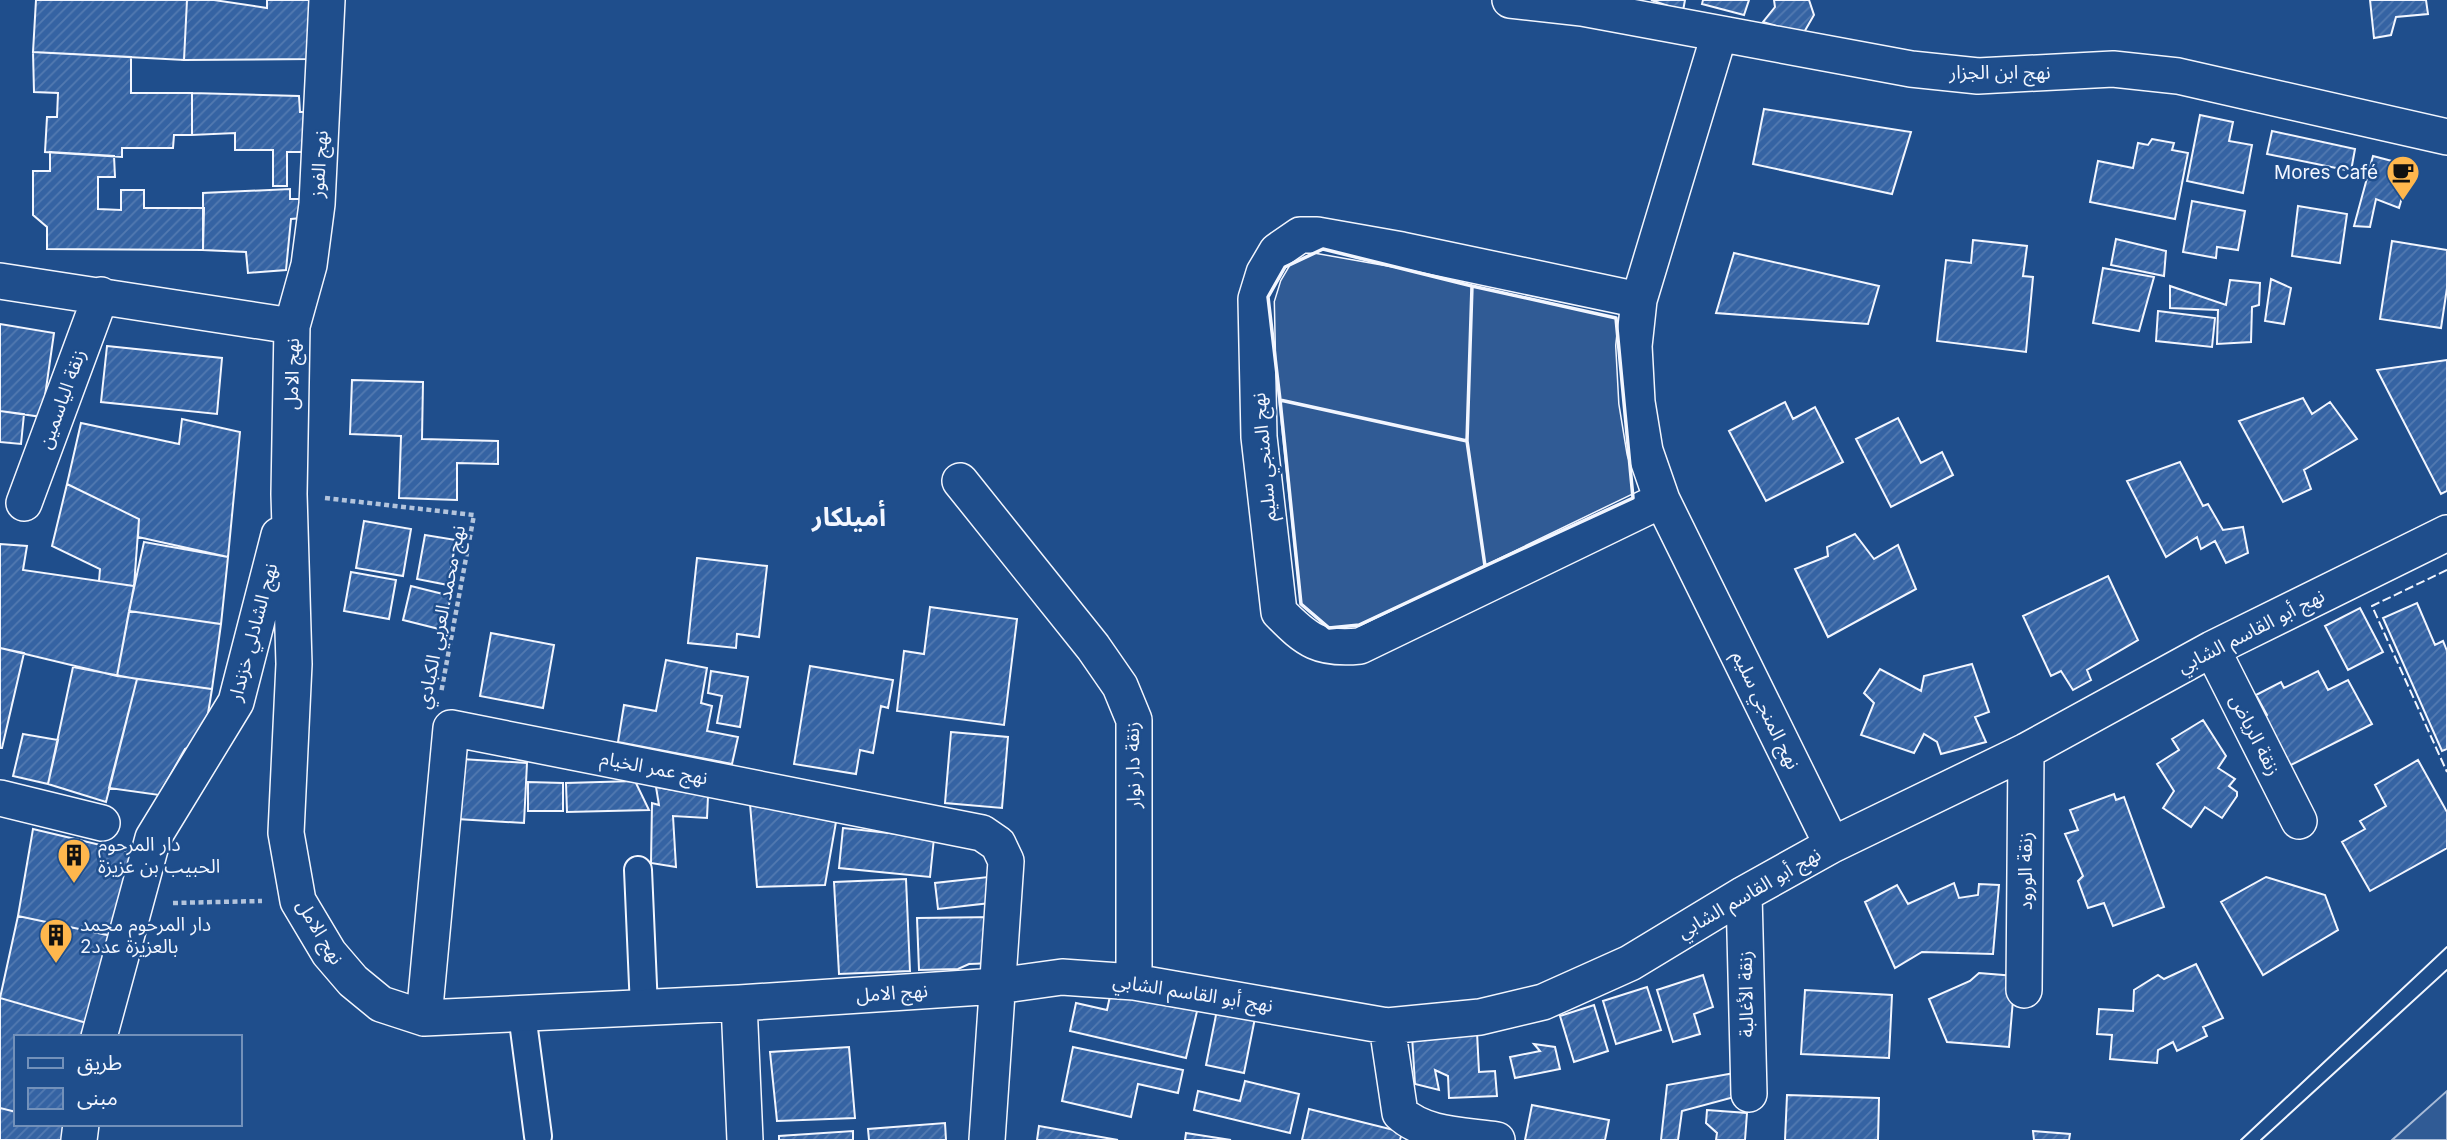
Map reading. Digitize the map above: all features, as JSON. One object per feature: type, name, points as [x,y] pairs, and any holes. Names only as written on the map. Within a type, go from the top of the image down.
[{"type":"street","name":"نهج الفوز","points":[[292,326],[309,265],[317,204],[327,0]]},
{"type":"street","name":"نهج ابن الجزار","points":[[1510,0],[1579,4],[1719,35],[1911,69],[1978,76],[2113,69],[2178,76],[2447,136]]},
{"type":"street","name":"نهج المنجي سليم","points":[[1719,35],[1639,299],[1634,346],[1637,402],[1645,451],[1662,499],[1832,845]]},
{"type":"street","name":"نهج المنجي سليم","points":[[1639,299],[1317,235],[1300,235],[1277,251],[1256,299],[1259,437],[1279,612],[1295,629],[1320,645],[1336,648],[1360,646],[1662,499]]},
{"type":"street","name":"نهج الامل","points":[[0,281],[292,326],[289,494],[294,664],[286,833],[298,901],[329,953],[353,981],[381,1004],[424,1017],[739,1003],[997,986]]},
{"type":"street","name":"زنقة الياسمين","points":[[24,503],[101,295]]},
{"type":"street","name":"زنقة دار نوار","points":[[960,481],[1093,647],[1120,686],[1134,720],[1134,982]]},
{"type":"street","name":"نهج الشادلي خزندار","points":[[100,1035],[153,838],[236,702],[289,494]]},
{"type":"street","name":"نهج أبو القاسم الشابي","points":[[997,986],[1062,977],[1134,982],[1387,1026],[1480,1017],[1543,1002],[1630,963],[1832,845],[2026,751],[2212,649],[2447,533]]},
{"type":"street","name":"زنقة الرياض","points":[[2212,649],[2299,821]]},
{"type":"street","name":"نهج عمر الخيام","points":[[451,728],[982,833],[998,844],[1006,862],[997,986]]},
{"type":"street","points":[[424,1017],[451,728]]},
{"type":"street","name":"زنقة الورود","points":[[2024,990],[2026,751]]},
{"type":"street","points":[[1,804],[102,823]]},
{"type":"street","points":[[638,870],[644,1008]]},
{"type":"street","name":"زنقة الأغالبة","points":[[1744,894],[1749,1094]]},
{"type":"street","points":[[987,1140],[997,986]]},
{"type":"street","points":[[739,1003],[746,1140]]},
{"type":"street","points":[[522,1014],[538,1136]]},
{"type":"street","points":[[1387,1026],[1400,1113],[1425,1129],[1497,1140]]},
{"type":"path","name":"نهج محمد العربي الكبادي","points":[[289,494],[474,515],[435,725],[451,728]]},
{"type":"path","points":[[135,904],[298,901]]},
{"type":"shaded area","points":[[1323,249],[1616,318],[1633,498],[1359,625],[1329,628],[1301,604],[1268,297],[1285,267]]},
{"type":"shaded area","points":[[2447,1091],[2447,1140],[2392,1140]]},
{"type":"building","points":[[36,0],[187,0],[184,60],[33,52]]},
{"type":"building","points":[[187,0],[214,0],[267,8],[267,0],[314,0],[311,59],[184,60]]},
{"type":"building","points":[[1651,0],[1685,0],[1683,11]]},
{"type":"building","points":[[1703,0],[1749,0],[1744,15],[1702,4]]},
{"type":"building","points":[[1774,0],[1809,0],[1814,15],[1803,34],[1763,22],[1775,7]]},
{"type":"building","points":[[2370,0],[2426,0],[2428,14],[2396,17],[2391,35],[2374,38]]},
{"type":"building","points":[[33,52],[131,57],[131,93],[192,93],[192,135],[174,135],[173,148],[122,148],[122,157],[45,152],[47,117],[57,117],[58,93],[34,92]]},
{"type":"building","points":[[192,93],[299,96],[300,112],[311,112],[311,152],[287,152],[287,186],[273,186],[273,150],[235,150],[235,133],[192,135]]},
{"type":"building","points":[[1764,109],[1911,132],[1892,194],[1753,164]]},
{"type":"building","points":[[2200,115],[2233,122],[2229,141],[2252,145],[2243,193],[2187,181]]},
{"type":"building","points":[[2272,131],[2355,149],[2351,171],[2267,154]]},
{"type":"building","points":[[2152,139],[2174,143],[2172,150],[2188,153],[2175,219],[2090,202],[2098,161],[2133,168],[2138,143],[2148,145]]},
{"type":"building","points":[[50,152],[114,156],[115,177],[98,177],[98,209],[121,210],[121,190],[144,190],[144,208],[204,208],[203,250],[47,249],[47,227],[33,215],[33,171],[50,171]]},
{"type":"building","points":[[2373,156],[2411,166],[2399,208],[2376,199],[2370,227],[2354,226]]},
{"type":"building","points":[[290,189],[290,199],[304,199],[303,218],[291,219],[286,270],[248,273],[246,252],[203,250],[203,193]]},
{"type":"building","points":[[2192,201],[2245,211],[2238,250],[2217,247],[2216,258],[2183,252]]},
{"type":"building","points":[[2298,206],[2347,214],[2340,263],[2292,256]]},
{"type":"building","points":[[2116,239],[2166,251],[2164,276],[2111,265]]},
{"type":"building","points":[[1973,240],[2027,246],[2023,276],[2033,277],[2026,352],[1937,341],[1946,260],[1971,263]]},
{"type":"building","points":[[2392,241],[2447,250],[2447,288],[2441,328],[2380,319]]},
{"type":"building","points":[[1734,253],[1879,286],[1868,324],[1716,313]]},
{"type":"building","points":[[2103,268],[2154,277],[2139,331],[2093,323]]},
{"type":"building","points":[[2271,279],[2291,288],[2284,324],[2265,321]]},
{"type":"building","points":[[2230,280],[2260,283],[2259,305],[2252,307],[2251,342],[2217,344],[2218,310],[2170,308],[2170,286],[2226,305]]},
{"type":"building","points":[[2158,311],[2215,318],[2212,347],[2156,341]]},
{"type":"building","points":[[0,324],[54,333],[42,417],[0,411]]},
{"type":"building","points":[[107,346],[222,358],[217,414],[101,402]]},
{"type":"building","points":[[2447,360],[2447,491],[2441,494],[2377,370]]},
{"type":"building","points":[[352,380],[423,382],[422,439],[498,441],[498,464],[457,463],[457,500],[399,498],[401,436],[350,434]]},
{"type":"building","points":[[2303,398],[2312,414],[2330,402],[2357,439],[2304,470],[2311,489],[2283,502],[2239,421]]},
{"type":"building","points":[[1785,402],[1793,419],[1815,407],[1843,462],[1766,501],[1729,431]]},
{"type":"building","points":[[0,411],[24,414],[21,444],[0,442]]},
{"type":"building","points":[[1898,418],[1921,463],[1942,452],[1953,475],[1891,507],[1856,439]]},
{"type":"building","points":[[182,419],[240,432],[228,557],[138,537],[139,519],[67,484],[81,423],[179,444]]},
{"type":"building","points":[[2180,462],[2203,506],[2208,504],[2223,530],[2243,527],[2248,553],[2226,563],[2215,541],[2201,549],[2197,537],[2166,557],[2127,481]]},
{"type":"building","points":[[67,484],[139,519],[134,586],[99,581],[100,569],[52,546]]},
{"type":"building","points":[[364,521],[411,529],[403,576],[356,568]]},
{"type":"building","points":[[1855,534],[1874,559],[1898,545],[1916,589],[1828,637],[1795,569],[1828,556],[1827,547]]},
{"type":"building","points":[[425,535],[456,540],[448,585],[417,579]]},
{"type":"building","points":[[144,542],[228,557],[221,624],[129,611]]},
{"type":"building","points":[[0,544],[27,546],[23,570],[134,586],[117,676],[0,648]]},
{"type":"building","points":[[697,558],[767,566],[759,637],[737,634],[736,648],[688,643]]},
{"type":"building","points":[[351,572],[396,580],[389,619],[344,611]]},
{"type":"building","points":[[2108,576],[2138,640],[2087,670],[2091,680],[2073,690],[2061,671],[2051,676],[2023,616]]},
{"type":"building","points":[[411,586],[451,596],[443,630],[403,620]]},
{"type":"building","points":[[2417,603],[2435,645],[2443,641],[2447,651],[2447,749],[2442,751],[2383,618]]},
{"type":"building","points":[[930,607],[1017,619],[1004,725],[897,711],[904,651],[924,654]]},
{"type":"building","points":[[2360,608],[2383,652],[2348,670],[2325,626]]},
{"type":"building","points":[[129,611],[221,624],[212,689],[117,676]]},
{"type":"building","points":[[491,633],[554,645],[543,708],[480,696]]},
{"type":"building","points":[[0,648],[24,653],[2,748],[0,748]]},
{"type":"building","points":[[666,660],[707,668],[701,703],[712,706],[707,731],[738,737],[732,764],[618,742],[624,705],[656,711]]},
{"type":"building","points":[[1972,664],[1989,712],[1975,717],[1986,742],[1941,754],[1937,742],[1924,734],[1914,753],[1861,735],[1874,703],[1864,693],[1880,669],[1921,691],[1924,676]]},
{"type":"building","points":[[810,666],[893,680],[888,708],[881,706],[873,753],[860,750],[856,774],[794,764]]},
{"type":"building","points":[[73,667],[137,679],[106,802],[48,784]]},
{"type":"building","points":[[711,671],[748,677],[740,727],[717,723],[722,696],[708,693]]},
{"type":"building","points":[[2318,671],[2328,690],[2348,680],[2372,724],[2287,767],[2262,720],[2267,715],[2256,695],[2281,682],[2284,688]]},
{"type":"building","points":[[137,679],[212,689],[204,738],[185,749],[159,795],[109,788]]},
{"type":"building","points":[[2203,720],[2226,756],[2218,768],[2235,779],[2229,786],[2237,792],[2237,796],[2222,818],[2205,807],[2191,827],[2163,808],[2174,791],[2157,764],[2179,750],[2172,739]]},
{"type":"building","points":[[951,732],[1008,737],[1002,808],[945,803]]},
{"type":"building","points":[[23,734],[58,740],[48,784],[13,776]]},
{"type":"building","points":[[461,759],[527,763],[524,823],[457,819]]},
{"type":"building","points":[[2418,760],[2447,812],[2447,848],[2370,891],[2342,842],[2365,829],[2360,821],[2386,806],[2375,785]]},
{"type":"building","points":[[635,781],[649,810],[567,812],[566,783]]},
{"type":"building","points":[[528,782],[563,783],[563,811],[528,811]]},
{"type":"building","points":[[656,787],[708,796],[707,818],[673,816],[676,867],[651,863],[652,803],[659,805]]},
{"type":"building","points":[[2114,794],[2116,800],[2124,797],[2164,907],[2113,926],[2104,903],[2088,908],[2078,881],[2083,876],[2065,834],[2078,830],[2070,810]]},
{"type":"building","points":[[750,804],[836,822],[825,885],[757,887]]},
{"type":"building","points":[[843,828],[934,838],[930,877],[839,868]]},
{"type":"building","name":"دار المرحوم الحبيب بن عزيزة","points":[[33,829],[134,853],[112,936],[18,916]]},
{"type":"building","points":[[988,877],[990,903],[938,909],[935,883]]},
{"type":"building","points":[[2266,877],[2325,895],[2338,930],[2263,975],[2221,902]]},
{"type":"building","points":[[906,879],[910,971],[839,974],[834,882]]},
{"type":"building","points":[[1954,883],[1959,898],[1978,895],[1979,884],[1999,885],[1993,954],[1922,952],[1895,968],[1865,902],[1897,885],[1908,904]]},
{"type":"building","name":"دار المرحوم محمد بالعزيزة عدد2","points":[[18,916],[112,936],[90,1024],[0,998]]},
{"type":"building","points":[[994,917],[995,963],[969,964],[958,969],[919,970],[917,918]]},
{"type":"building","points":[[2196,964],[2223,1018],[2203,1027],[2207,1036],[2177,1051],[2173,1042],[2158,1050],[2157,1063],[2110,1059],[2112,1035],[2097,1034],[2099,1009],[2133,1011],[2134,990],[2158,975],[2164,979]]},
{"type":"building","points":[[1979,973],[2015,976],[2009,1047],[1947,1042],[1929,999],[1970,981]]},
{"type":"building","points":[[1703,975],[1713,1007],[1694,1014],[1700,1034],[1673,1042],[1657,990]]},
{"type":"building","points":[[1112,987],[1198,1007],[1186,1058],[1070,1031],[1076,1003],[1107,1010]]},
{"type":"building","points":[[1647,987],[1661,1030],[1616,1044],[1603,1001]]},
{"type":"building","points":[[1805,990],[1892,995],[1889,1058],[1801,1054]]},
{"type":"building","points":[[0,998],[90,1024],[88,1035],[14,1035],[14,1112],[0,1108]]},
{"type":"building","points":[[1594,1005],[1608,1051],[1574,1062],[1560,1016]]},
{"type":"building","points":[[1217,1010],[1255,1018],[1244,1073],[1206,1065]]},
{"type":"building","points":[[1477,1032],[1479,1072],[1495,1071],[1497,1096],[1449,1098],[1448,1076],[1435,1070],[1439,1090],[1415,1084],[1412,1036]]},
{"type":"building","points":[[1534,1044],[1555,1047],[1560,1069],[1515,1078],[1510,1057],[1540,1051]]},
{"type":"building","points":[[849,1047],[855,1118],[777,1121],[770,1052]]},
{"type":"building","points":[[1073,1047],[1183,1070],[1178,1093],[1138,1084],[1131,1117],[1062,1101]]},
{"type":"building","points":[[1740,1072],[1738,1096],[1682,1111],[1678,1140],[1661,1140],[1667,1085]]},
{"type":"building","points":[[1245,1081],[1299,1094],[1290,1133],[1194,1110],[1198,1091],[1240,1101]]},
{"type":"building","points":[[1787,1095],[1879,1098],[1878,1140],[1785,1140]]},
{"type":"building","points":[[1532,1105],[1609,1120],[1605,1140],[1525,1140]]},
{"type":"building","points":[[0,1108],[14,1112],[14,1126],[64,1126],[68,1140],[0,1140]]},
{"type":"building","points":[[1309,1109],[1402,1132],[1400,1140],[1302,1140]]},
{"type":"building","points":[[1707,1110],[1747,1113],[1745,1140],[1716,1140],[1717,1133],[1706,1123]]},
{"type":"building","points":[[945,1123],[946,1140],[869,1140],[868,1129]]},
{"type":"building","points":[[1039,1126],[1118,1140],[1037,1140]]},
{"type":"building","points":[[853,1131],[853,1140],[779,1140],[779,1136]]},
{"type":"building","points":[[2033,1131],[2070,1134],[2069,1140],[2034,1140]]},
{"type":"building","points":[[1186,1133],[1231,1140],[1185,1140]]},
{"type":"tram line","points":[[2241,1140],[2447,947]]},
{"type":"tram line","points":[[2261,1140],[2447,970]]},
{"type":"fence","points":[[2447,570],[2372,606],[2447,772]]},
{"type":"wall","points":[[1323,249],[1472,286],[1467,441],[1280,400],[1268,297],[1285,267],[1323,249]]},
{"type":"wall","points":[[1472,286],[1616,318],[1633,498],[1485,566],[1467,441],[1472,286]]},
{"type":"wall","points":[[1280,400],[1467,441],[1485,566],[1359,625],[1329,628],[1301,604],[1280,400]]},
{"type":"place","name":"Mores Café","points":[[2403,202]]},
{"type":"place","name":"دار المرحوم الحبيب بن عزيزة","points":[[74,885]]},
{"type":"place","name":"دار المرحوم محمد بالعزيزة عدد2","points":[[56,965]]},
{"type":"district","name":"أميلكار","points":[[849,516]]}]
